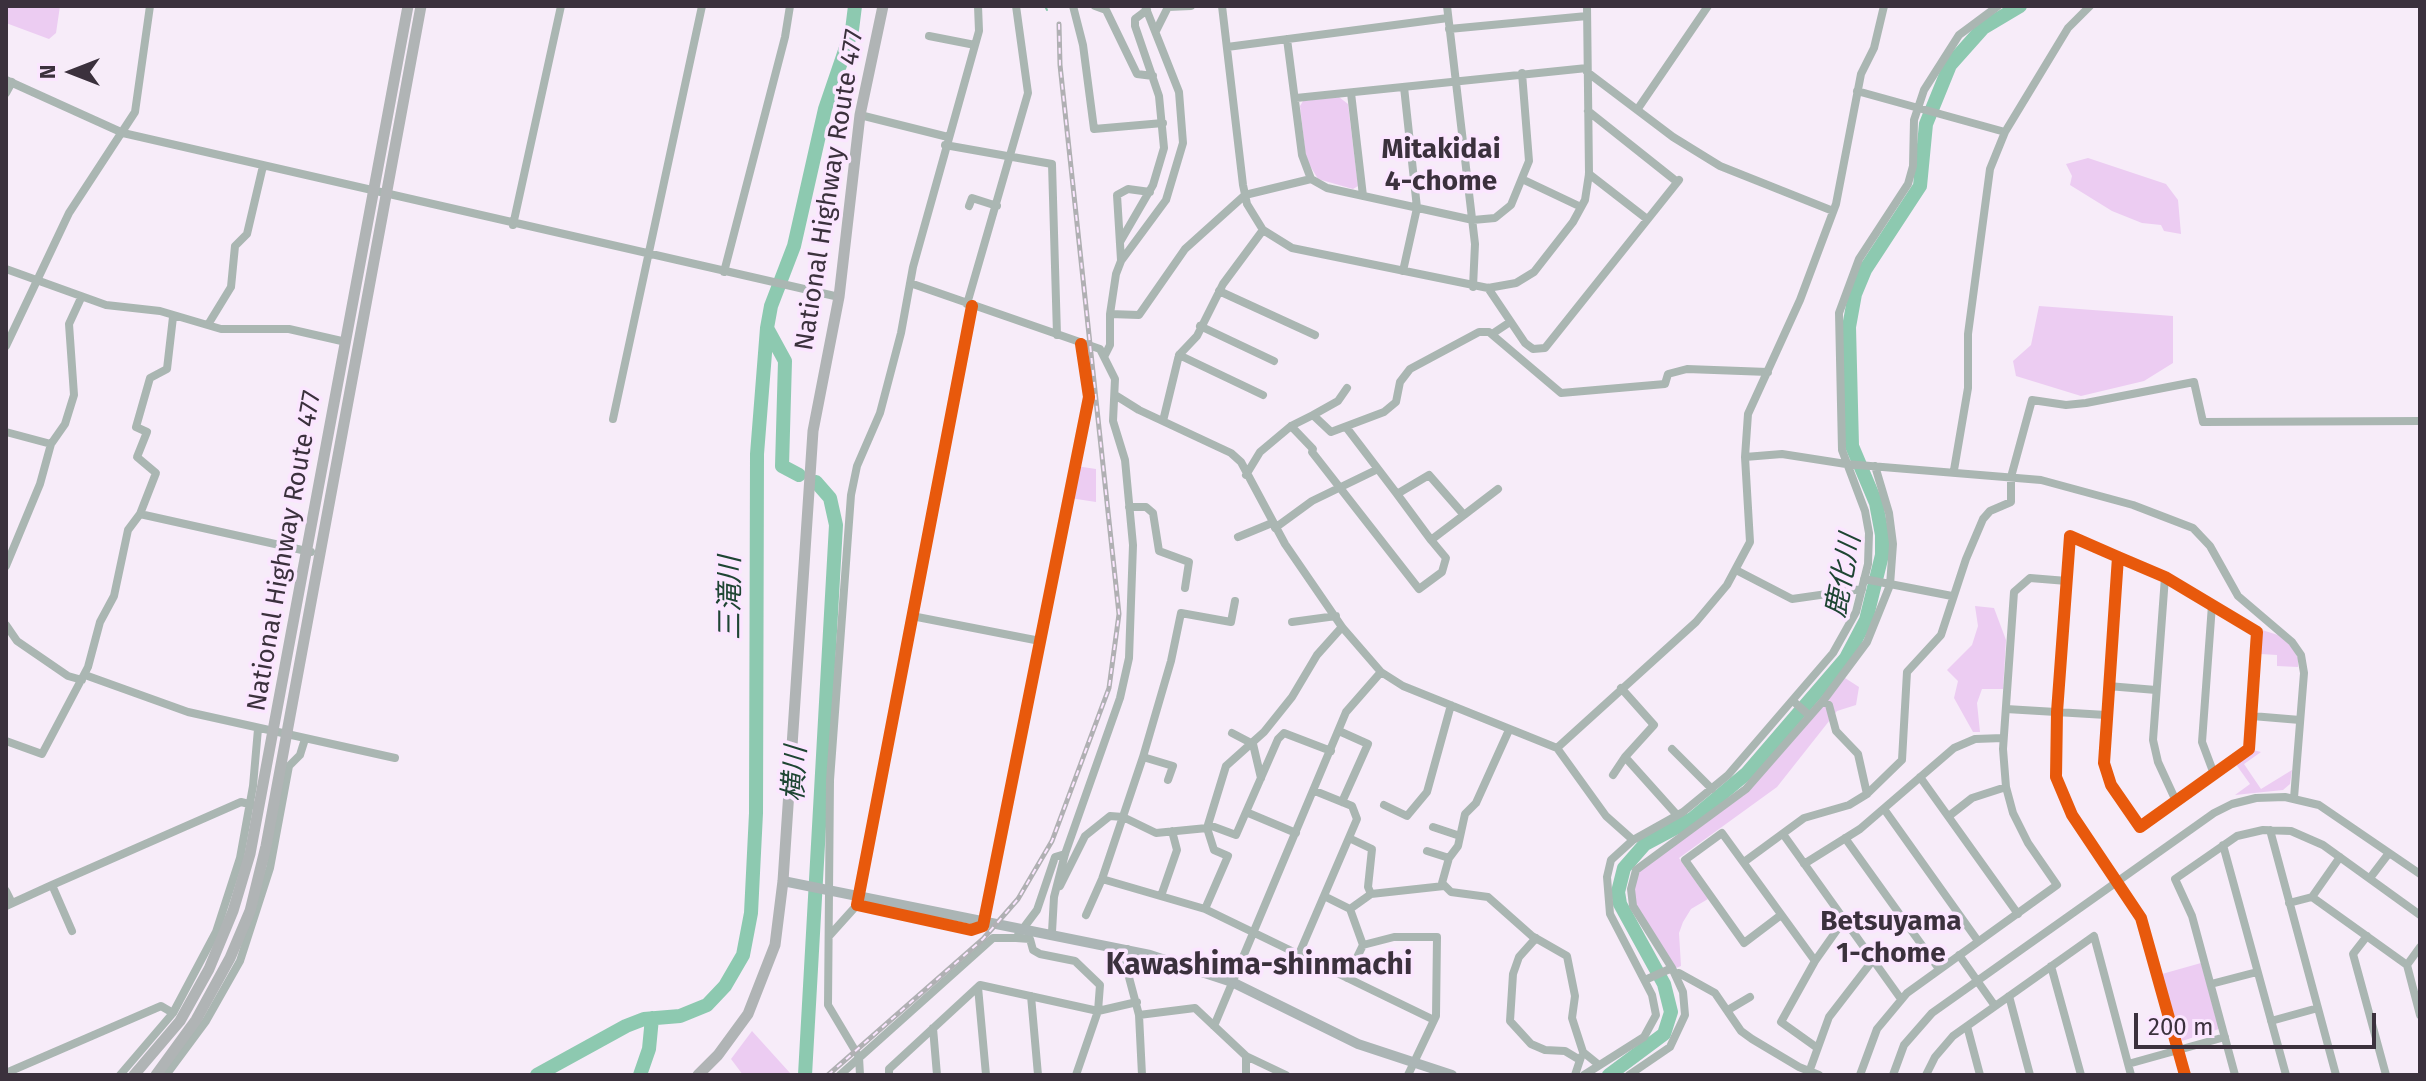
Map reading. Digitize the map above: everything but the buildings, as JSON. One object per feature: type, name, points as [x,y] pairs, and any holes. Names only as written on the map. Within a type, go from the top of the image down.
[{"type":"highway","name":"National Highway Route 477","points":[[156,1075],[196,1020],[230,958],[250,911],[286,736],[346,342],[408,6]]},
{"type":"highway","name":"National Highway Route 477","points":[[134,1075],[180,1021],[209,969],[233,911],[254,805],[274,733],[313,553],[421,6]]},
{"type":"highway","name":"National Highway Route 477","points":[[698,1075],[718,1055],[748,1014],[764,980],[775,945],[783,881],[813,431],[839,297],[860,115],[883,6]]},
{"type":"main road","points":[[783,881],[1127,949],[1232,982],[1411,1070],[1452,1075]]},
{"type":"street","points":[[6,346],[69,213],[135,112],[150,6]]},
{"type":"street","points":[[513,225],[561,6]]},
{"type":"street","points":[[613,419],[702,6]]},
{"type":"street","points":[[726,271],[785,37],[790,6]]},
{"type":"street","points":[[860,1075],[859,1057],[828,1005],[830,780],[851,495],[857,466],[880,413],[910,283],[981,23],[978,6]]},
{"type":"street","points":[[830,935],[857,905],[969,305],[1028,93],[1016,6]]},
{"type":"street","points":[[1073,6],[1083,45],[1094,129],[1163,123]]},
{"type":"street","points":[[1095,6],[1106,10],[1137,74],[1153,76]]},
{"type":"street","points":[[1155,32],[1166,7],[1191,6]]},
{"type":"street","points":[[1222,6],[1245,195],[1253,217],[1263,230],[1292,248],[1488,288],[1516,283],[1534,272],[1581,207],[1589,174],[1587,6]]},
{"type":"street","points":[[1447,6],[1473,220],[1473,287]]},
{"type":"street","points":[[1637,110],[1708,6]]},
{"type":"street","points":[[1557,748],[1696,622],[1720,594],[1750,542],[1745,457],[1748,414],[1800,300],[1833,211],[1857,91],[1862,71],[1874,48],[1884,6]]},
{"type":"street","points":[[1584,1075],[1644,1037],[1651,1028],[1655,1005],[1648,979],[1610,914],[1607,897],[1611,860],[1633,840],[1677,815],[1712,789],[1745,758],[1846,634],[1864,583],[1869,533],[1865,511],[1848,464],[1839,410],[1839,313],[1859,259],[1908,184],[1913,166],[1916,107],[1959,35],[1998,6]]},
{"type":"street","points":[[1954,470],[1968,388],[1968,334],[1984,196],[2005,132],[2068,28],[2090,6]]},
{"type":"street","points":[[1105,355],[1110,345],[1113,284],[1121,261],[1166,200],[1182,152],[1182,109],[1146,8],[1135,19],[1135,26],[1153,76],[1163,123],[1164,148],[1150,192],[1120,242]]},
{"type":"street","points":[[1449,29],[1587,16]]},
{"type":"street","points":[[1227,47],[1448,18]]},
{"type":"street","points":[[929,36],[975,45]]},
{"type":"street","points":[[1287,39],[1302,155],[1311,179],[1327,188],[1473,220],[1482,221],[1503,212],[1511,205],[1524,180],[1530,154],[1522,73]]},
{"type":"street","points":[[1296,98],[1522,73],[1587,70],[1637,110],[1720,166],[1833,211]]},
{"type":"street","points":[[6,93],[9,81],[123,133],[513,225],[839,297]]},
{"type":"street","points":[[1403,271],[1417,208],[1404,87]]},
{"type":"street","points":[[1857,91],[2005,132]]},
{"type":"street","points":[[1351,93],[1363,196]]},
{"type":"street","points":[[1488,288],[1529,347],[1541,349],[1550,345],[1677,180],[1588,111]]},
{"type":"street","points":[[860,115],[947,141],[1052,164],[1057,335]]},
{"type":"street","points":[[209,323],[231,287],[235,246],[247,234],[263,166]]},
{"type":"street","points":[[1589,174],[1647,219]]},
{"type":"street","points":[[1110,314],[1139,315],[1185,249],[1245,195],[1311,179]]},
{"type":"street","points":[[1524,180],[1581,207]]},
{"type":"street","points":[[1121,261],[1119,193],[1139,188],[1150,192]]},
{"type":"street","points":[[969,206],[972,198],[997,206]]},
{"type":"street","points":[[1163,421],[1179,355],[1197,336],[1219,291],[1263,230]]},
{"type":"street","points":[[6,269],[81,298],[209,323],[221,329],[289,329],[346,342]]},
{"type":"street","points":[[910,283],[1100,349],[1115,379],[1113,421],[1125,460],[1133,586],[1127,670],[1065,854],[1054,897],[1052,932]]},
{"type":"street","points":[[1219,291],[1315,335]]},
{"type":"street","points":[[6,566],[40,484],[51,444],[65,424],[74,395],[69,324],[81,298]]},
{"type":"street","points":[[6,741],[42,754],[83,678],[100,622],[114,596],[128,530],[140,514],[156,473],[137,457],[147,432],[136,427],[150,378],[167,369],[173,317]]},
{"type":"street","points":[[1492,334],[1510,322]]},
{"type":"street","points":[[1200,326],[1274,361]]},
{"type":"street","points":[[1313,415],[1331,432],[1367,415],[1384,412],[1396,402],[1400,382],[1410,369],[1479,332],[1492,334],[1561,393],[1665,384],[1668,374],[1687,369],[1768,372]]},
{"type":"street","points":[[857,905],[971,930],[983,926],[1089,397],[1081,344]]},
{"type":"street","points":[[1179,355],[1263,395]]},
{"type":"street","points":[[1744,862],[1804,818],[1849,805],[1867,794],[1902,760],[1907,672],[1941,635],[1952,596],[1983,519],[1990,511],[2011,502],[2011,477],[2032,400],[2066,405],[2086,403],[2194,382],[2203,422],[2420,421]]},
{"type":"street","points":[[1246,475],[1260,452],[1291,426],[1338,401],[1347,388]]},
{"type":"street","points":[[1115,395],[1231,453],[1241,462],[1274,525],[1342,627],[1381,672],[1403,686],[1557,748],[1599,807],[1633,840]]},
{"type":"street","points":[[1291,426],[1313,449],[1313,454],[1419,589],[1442,572],[1446,558],[1346,427]]},
{"type":"street","points":[[6,432],[51,444]]},
{"type":"street","points":[[1745,457],[1782,454],[1848,464],[1954,470],[2041,480],[2133,505],[2193,528],[2210,546],[2238,596],[2292,642],[2301,655],[2304,673],[2294,798]]},
{"type":"street","points":[[1629,1075],[1670,1047],[1680,1031],[1685,1005],[1672,971],[1633,906],[1631,889],[1636,870],[1746,789],[1823,701],[1867,642],[1889,585],[1893,544],[1889,513],[1873,466]]},
{"type":"street","points":[[1238,537],[1274,525],[1312,501],[1378,469]]},
{"type":"street","points":[[1397,494],[1429,475],[1464,515]]},
{"type":"street","points":[[1431,540],[1498,489]]},
{"type":"street","points":[[1129,507],[1146,507],[1153,513],[1159,551],[1189,562],[1185,588]]},
{"type":"street","points":[[140,514],[313,553]]},
{"type":"street","points":[[2118,557],[2106,715],[2106,773],[2140,828],[2249,749],[2257,632],[2165,577],[2070,536],[2055,768],[2063,798],[2145,926],[2185,1075]]},
{"type":"street","points":[[1736,570],[1792,599],[1864,583],[1952,596]]},
{"type":"street","points":[[2165,577],[2156,690],[2155,755],[2176,801]]},
{"type":"street","points":[[1860,1075],[1877,1029],[1901,999],[2059,886],[2023,836],[2006,787],[2003,738],[2014,592],[2030,578],[2067,581]]},
{"type":"street","points":[[1086,915],[1102,879],[1143,757],[1171,661],[1181,613],[1231,622],[1235,601]]},
{"type":"street","points":[[2212,605],[2202,742],[2214,774]]},
{"type":"street","points":[[912,616],[1040,641]]},
{"type":"street","points":[[1292,622],[1336,616]]},
{"type":"street","points":[[6,625],[17,641],[68,676],[258,729],[395,758]]},
{"type":"street","points":[[1205,909],[1228,856],[1214,850],[1208,826],[1222,772],[1253,744],[1292,697],[1317,655],[1342,627]]},
{"type":"street","points":[[1214,1026],[1346,712],[1381,672]]},
{"type":"street","points":[[2108,686],[2156,690]]},
{"type":"street","points":[[1613,775],[1654,725],[1621,688]]},
{"type":"street","points":[[1823,701],[1829,705],[1836,731],[1858,754],[1867,794]]},
{"type":"street","points":[[1793,702],[1810,716]]},
{"type":"street","points":[[1384,805],[1407,816],[1427,792],[1451,705]]},
{"type":"street","points":[[2006,709],[2106,715]]},
{"type":"street","points":[[2252,716],[2300,720]]},
{"type":"street","points":[[120,1075],[173,1013],[216,932],[254,805],[258,729]]},
{"type":"street","points":[[1444,886],[1449,858],[1457,849],[1465,814],[1476,803],[1509,730]]},
{"type":"street","points":[[1339,731],[1368,744],[1342,802]]},
{"type":"street","points":[[1232,733],[1253,744],[1261,779]]},
{"type":"street","points":[[1054,897],[1085,836],[1110,816],[1123,817],[1152,833],[1208,826],[1236,835],[1284,733],[1331,751]]},
{"type":"street","points":[[1804,864],[1884,809],[1961,744],[1975,739],[2003,738]]},
{"type":"street","points":[[166,1075],[206,1021],[240,961],[270,868],[289,766],[300,755],[305,739]]},
{"type":"street","points":[[1672,749],[1712,789]]},
{"type":"street","points":[[1143,757],[1173,766],[1168,780]]},
{"type":"street","points":[[1625,757],[1677,815]]},
{"type":"street","points":[[1920,777],[2018,914]]},
{"type":"street","points":[[1949,816],[1972,798],[2006,787]]},
{"type":"street","points":[[1299,954],[1357,819],[1352,806],[1315,791]]},
{"type":"street","points":[[1893,1075],[1904,1045],[1923,1020],[2225,807],[2256,798],[2294,798],[2327,809],[2420,874]]},
{"type":"street","points":[[6,891],[9,905],[241,802],[254,805]]},
{"type":"street","points":[[1884,809],[1978,941]]},
{"type":"street","points":[[1246,812],[1296,833]]},
{"type":"street","points":[[1433,827],[1460,836]]},
{"type":"street","points":[[2270,830],[2336,1075]]},
{"type":"street","points":[[2235,1075],[2192,916],[2175,879],[2245,833],[2270,830],[2299,833],[2340,857],[2420,915]]},
{"type":"street","points":[[1161,896],[1177,850],[1172,831]]},
{"type":"street","points":[[1781,915],[1744,943],[1685,860],[1722,833],[1815,961]]},
{"type":"street","points":[[1783,834],[1901,999]]},
{"type":"street","points":[[1349,838],[1372,849],[1368,887],[1371,894]]},
{"type":"street","points":[[1845,838],[1939,969]]},
{"type":"street","points":[[2223,845],[2286,1075]]},
{"type":"street","points":[[1427,851],[1449,858]]},
{"type":"street","points":[[2370,878],[2389,853]]},
{"type":"street","points":[[1016,938],[1037,910],[1055,857],[1065,854]]},
{"type":"street","points":[[2289,903],[2312,897],[2340,857]]},
{"type":"street","points":[[1102,879],[1205,909],[1434,1020]]},
{"type":"street","points":[[52,885],[72,931]]},
{"type":"street","points":[[1350,909],[1371,894],[1444,886],[1454,893],[1488,897],[1536,938],[1567,956],[1575,996],[1572,1018],[1581,1056],[1575,1075]]},
{"type":"street","points":[[1324,896],[1350,909],[1363,945],[1347,978]]},
{"type":"street","points":[[2312,897],[2407,965],[2420,1015]]},
{"type":"street","points":[[1816,1047],[1781,1022],[1815,961],[1844,920]]},
{"type":"street","points":[[1926,1075],[1940,1050],[1967,1026],[2094,936],[2131,1075]]},
{"type":"street","points":[[2367,936],[2353,954],[2386,1075]]},
{"type":"street","points":[[1363,945],[1394,937],[1439,937],[1434,1020],[1411,1070]]},
{"type":"street","points":[[840,1075],[993,938],[1030,939],[1033,950],[1075,961],[1100,985],[1098,1011],[1076,1075]]},
{"type":"street","points":[[1536,938],[1519,957],[1513,974],[1510,1021],[1531,1044],[1545,1050],[1565,1051],[1599,1065]]},
{"type":"street","points":[[2407,965],[2420,947]]},
{"type":"street","points":[[1127,949],[1126,966],[1139,1015],[1142,1075]]},
{"type":"street","points":[[1959,955],[1995,1006]]},
{"type":"street","points":[[1809,1073],[1816,1047],[1839,1001],[1873,960]]},
{"type":"street","points":[[2051,966],[2081,1075]]},
{"type":"street","points":[[1648,979],[1672,971],[1715,993],[1741,1031],[1809,1073],[1819,1075]]},
{"type":"street","points":[[2211,984],[2257,972]]},
{"type":"street","points":[[978,987],[1098,1011],[1137,1002]]},
{"type":"street","points":[[889,1075],[889,1069],[978,987]]},
{"type":"street","points":[[978,987],[986,1075]]},
{"type":"street","points":[[1031,996],[1038,1075]]},
{"type":"street","points":[[2009,996],[2030,1075]]},
{"type":"street","points":[[1728,1010],[1750,997]]},
{"type":"street","points":[[6,1073],[161,1006],[173,1013]]},
{"type":"street","points":[[1139,1015],[1195,1008],[1246,1056],[1286,1075]]},
{"type":"street","points":[[2271,1021],[2318,1008]]},
{"type":"street","points":[[1967,1026],[1980,1075]]},
{"type":"street","points":[[933,1028],[937,1075]]},
{"type":"street","points":[[2128,1064],[2225,1037]]},
{"type":"street","points":[[1246,1056],[1246,1075]]},
{"type":"shaded area","points":[[6,6],[60,6],[56,33],[49,39],[6,23]]},
{"type":"shaded area","points":[[1339,97],[1348,104],[1358,186],[1353,189],[1318,179],[1306,159],[1300,106],[1303,101]]},
{"type":"shaded area","points":[[2088,158],[2166,184],[2178,200],[2181,234],[2164,231],[2161,225],[2142,223],[2112,211],[2070,185],[2072,176],[2066,164]]},
{"type":"shaded area","points":[[2039,306],[2173,316],[2173,363],[2144,381],[2081,396],[2016,376],[2013,361],[2031,345]]},
{"type":"shaded area","points":[[1076,466],[1096,469],[1096,502],[1070,498]]},
{"type":"shaded area","points":[[1975,606],[1994,608],[2006,640],[2003,689],[1982,689],[1977,703],[1980,732],[1973,732],[1954,698],[1958,681],[1947,670],[1972,645],[1978,626]]},
{"type":"shaded area","points":[[2262,630],[2278,635],[2291,646],[2298,658],[2298,667],[2277,666],[2277,655],[2260,654]]},
{"type":"shaded area","points":[[1845,678],[1859,687],[1856,705],[1837,711],[1777,787],[1679,858],[1708,899],[1691,909],[1683,922],[1679,933],[1681,966],[1676,968],[1636,910],[1634,878],[1637,871],[1744,795]]},
{"type":"shaded area","points":[[2253,750],[2261,752],[2244,764],[2261,789],[2292,770],[2290,784],[2283,790],[2235,795],[2250,784],[2235,763]]},
{"type":"shaded area","points":[[2201,963],[2219,1029],[2182,1041],[2162,974]]},
{"type":"shaded area","points":[[752,1031],[790,1075],[743,1075],[731,1059]]},
{"type":"waterway","name":"三滝川","points":[[537,1075],[626,1026],[644,1019],[680,1016],[707,1005],[725,986],[743,955],[751,913],[756,813],[757,454],[767,328],[771,306],[794,246],[825,109],[852,30],[855,6]]},
{"type":"waterway","points":[[1045,6],[1047,10]]},
{"type":"waterway","name":"鹿化川","points":[[1609,1075],[1664,1034],[1671,1012],[1664,984],[1620,904],[1618,892],[1624,868],[1645,844],[1692,819],[1747,773],[1846,658],[1866,620],[1882,555],[1882,535],[1876,503],[1852,446],[1849,327],[1855,294],[1865,270],[1920,186],[1926,124],[1950,65],[1983,28],[2020,6]]},
{"type":"waterway","name":"横川","points":[[767,328],[785,361],[782,466],[799,475]]},
{"type":"waterway","name":"横川","points":[[805,1075],[836,525],[830,498],[816,482]]},
{"type":"waterway","points":[[640,1075],[649,1049],[652,1018]]},
{"type":"railway","points":[[828,1075],[983,939],[1018,899],[1052,841],[1109,688],[1119,614],[1060,65],[1059,24]]},
{"type":"cycle path","points":[[972,306],[857,905],[971,930],[983,926],[1089,397],[1081,344]]},
{"type":"cycle path","points":[[2118,557],[2104,763],[2111,785],[2140,827],[2249,749],[2257,632],[2165,577],[2070,536],[2057,712],[2056,777],[2072,815],[2141,918],[2185,1075]]},
{"type":"district","name":"Mitakidai 4-chome","points":[[1441,166]]},
{"type":"district","name":"Betsuyama 1-chome","points":[[1891,938]]},
{"type":"district","name":"Kawashima-shinmachi","points":[[1259,966]]}]
